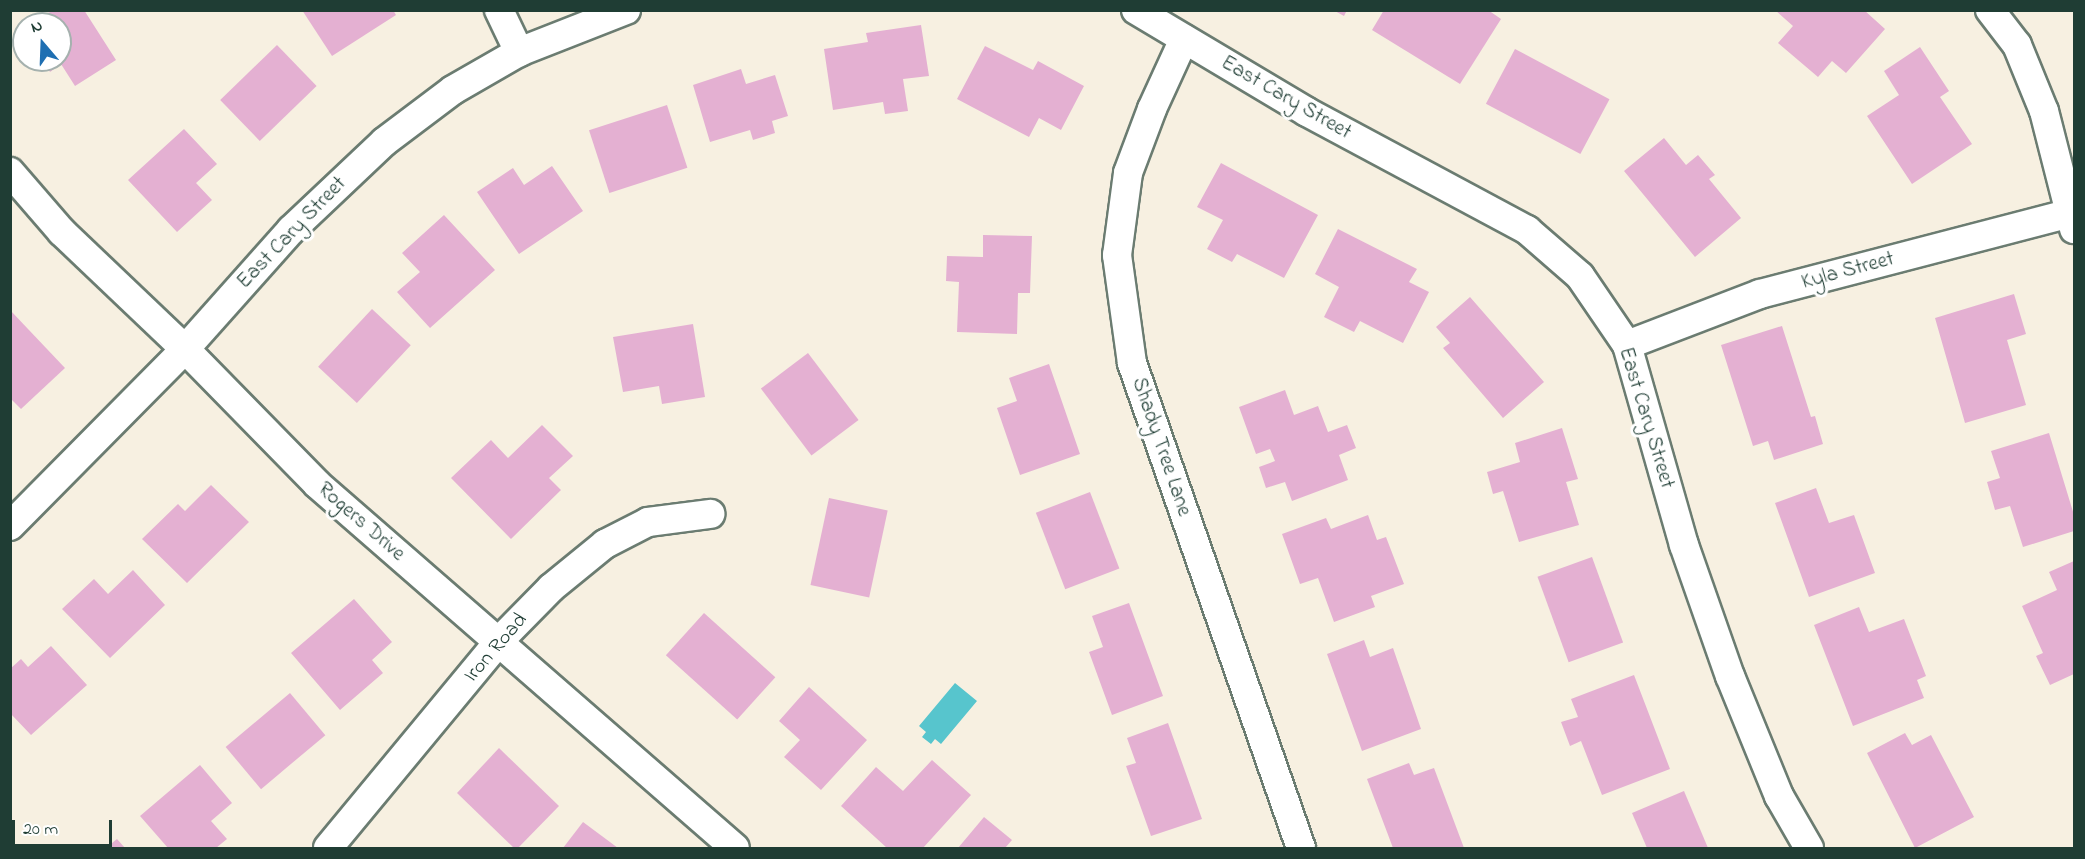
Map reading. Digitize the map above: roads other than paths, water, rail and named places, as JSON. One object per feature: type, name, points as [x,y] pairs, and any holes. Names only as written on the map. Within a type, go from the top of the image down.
[{"type":"street","points":[[499,10],[519,52]]},
{"type":"street","name":"East Cary Street","points":[[10,526],[185,349],[291,230],[384,142],[453,90],[519,52],[626,10]]},
{"type":"street","name":"East Cary Street","points":[[1136,10],[1306,112],[1527,230],[1580,276],[1627,345],[1684,545],[1730,676],[1779,796],[1809,849]]},
{"type":"street","points":[[1990,10],[2017,45],[2039,100],[2073,218]]},
{"type":"street","name":"Shady Tree Lane","points":[[1184,39],[1152,109],[1128,173],[1117,255],[1132,363],[1301,849]]},
{"type":"street","name":"Rogers Drive","points":[[10,172],[62,232],[185,349],[317,484],[735,849]]},
{"type":"street","name":"Kyla Street","points":[[1627,345],[1760,294],[2073,218]]},
{"type":"street","name":"Iron Road","points":[[328,849],[499,641],[551,588],[605,544],[648,522],[710,514]]},
{"type":"water","points":[[955,683],[977,701],[941,744],[935,739],[931,744],[922,737],[926,732],[919,726]]}]
